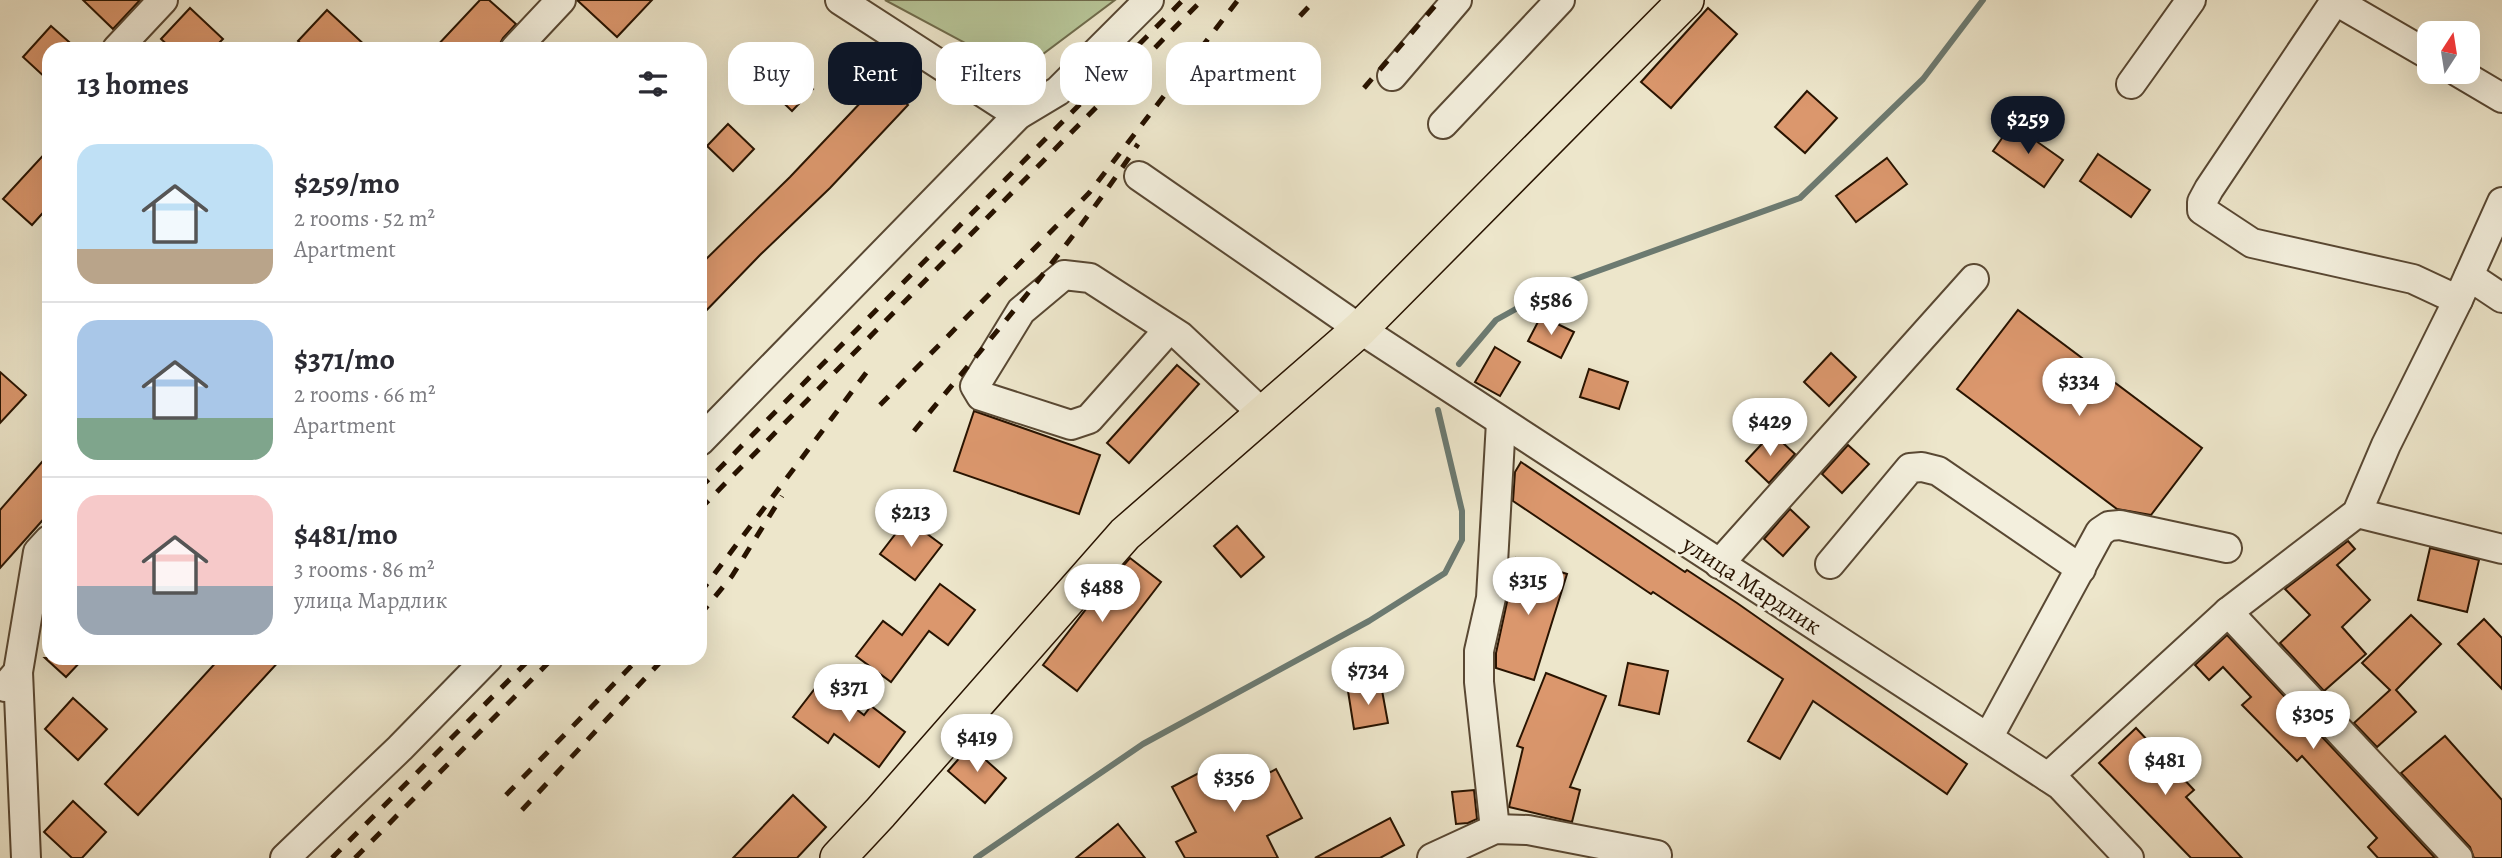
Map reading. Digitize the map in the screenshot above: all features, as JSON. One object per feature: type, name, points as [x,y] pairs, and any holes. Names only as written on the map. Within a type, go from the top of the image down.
[{"type":"main road","points":[[838,858],[1125,534],[1360,329],[1686,0]]},
{"type":"street","points":[[124,42],[163,0]]},
{"type":"street","points":[[521,42],[561,0]]},
{"type":"street","points":[[839,0],[1018,114]]},
{"type":"street","points":[[707,434],[1018,114],[1058,91],[1149,0]]},
{"type":"street","points":[[1392,76],[1457,0]]},
{"type":"street","points":[[1443,124],[1560,0]]},
{"type":"street","points":[[2131,84],[2191,0]]},
{"type":"street","points":[[2417,48],[2335,0],[2209,189],[2202,202],[2203,210],[2252,243],[2502,298]]},
{"type":"street","points":[[2479,84],[2502,97]]},
{"type":"street","name":"улица Мардлик","points":[[1139,176],[1360,329],[2060,785],[2129,858]]},
{"type":"street","points":[[2048,777],[2228,612],[2357,513],[2386,445],[2502,202]]},
{"type":"street","points":[[1169,329],[1089,419],[1072,425],[981,396],[975,386],[1021,311],[1064,275],[1090,278],[1180,336],[1262,413]]},
{"type":"street","points":[[1719,564],[1974,279]]},
{"type":"street","points":[[1495,829],[1479,682],[1479,651],[1491,598],[1502,422]]},
{"type":"street","points":[[1830,564],[1910,468],[1922,467],[1938,471],[2081,569]]},
{"type":"street","points":[[2357,513],[2502,549]]},
{"type":"street","points":[[1988,738],[2100,532],[2109,526],[2120,525],[2227,548]]},
{"type":"street","points":[[26,858],[9,682],[38,552],[42,548]]},
{"type":"street","points":[[2228,612],[2458,858]]},
{"type":"street","points":[[285,858],[400,748],[481,665]]},
{"type":"street","points":[[1432,858],[1495,829],[1528,830],[1657,855]]},
{"type":"green space","points":[[885,0],[1115,0],[1046,52],[1046,42],[963,42]]},
{"type":"building","points":[[83,0],[140,0],[113,29]]},
{"type":"building","points":[[480,0],[489,0],[516,24],[501,42],[441,42]]},
{"type":"building","points":[[577,0],[652,0],[617,37]]},
{"type":"building","points":[[190,8],[223,39],[220,42],[164,42],[161,39]]},
{"type":"building","points":[[1708,8],[1737,34],[1671,108],[1641,82]]},
{"type":"building","points":[[327,10],[361,42],[299,42]]},
{"type":"building","points":[[51,26],[69,42],[42,42],[42,75],[23,57]]},
{"type":"building","points":[[1807,91],[1837,118],[1805,153],[1775,127]]},
{"type":"building","points":[[786,105],[798,105],[792,111]]},
{"type":"building","points":[[858,105],[908,105],[830,188],[707,310],[707,258]]},
{"type":"building","points":[[728,124],[754,149],[733,171],[707,146]]},
{"type":"building","points":[[2012,124],[2063,160],[2044,187],[1993,151]]},
{"type":"building","points":[[2098,154],[2150,190],[2131,217],[2080,181]]},
{"type":"building","points":[[42,157],[42,214],[32,225],[3,199]]},
{"type":"building","points":[[1887,158],[1907,184],[1856,222],[1836,196]]},
{"type":"building","points":[[2018,310],[2202,448],[2151,515],[2117,509],[1957,389]]},
{"type":"building","points":[[1541,316],[1574,332],[1561,358],[1528,341]]},
{"type":"building","points":[[1495,347],[1520,362],[1500,396],[1475,382]]},
{"type":"building","points":[[1831,353],[1856,377],[1829,406],[1804,382]]},
{"type":"building","points":[[1177,365],[1199,384],[1129,463],[1107,443]]},
{"type":"building","points":[[1589,369],[1628,382],[1619,409],[1580,397]]},
{"type":"building","points":[[0,372],[26,395],[0,423]]},
{"type":"building","points":[[974,411],[1100,455],[1079,514],[954,471]]},
{"type":"building","points":[[1772,433],[1795,454],[1769,483],[1746,461]]},
{"type":"building","points":[[1848,445],[1869,464],[1842,493],[1822,474]]},
{"type":"building","points":[[42,462],[42,521],[0,568],[0,510]]},
{"type":"building","points":[[1521,462],[1685,572],[1687,570],[1737,603],[1967,764],[1947,794],[1813,701],[1780,759],[1748,741],[1783,679],[1513,501],[1515,472]]},
{"type":"building","points":[[1790,509],[1809,527],[1783,556],[1764,539]]},
{"type":"building","points":[[907,519],[942,545],[915,580],[880,554]]},
{"type":"building","points":[[1237,526],[1264,557],[1241,577],[1214,546]]},
{"type":"building","points":[[2348,541],[2355,549],[2337,565],[2370,600],[2342,627],[2366,654],[2324,691],[2280,643],[2310,615],[2285,589]]},
{"type":"building","points":[[2430,548],[2479,560],[2467,612],[2418,600]]},
{"type":"building","points":[[1130,558],[1161,582],[1077,691],[1043,665]]},
{"type":"building","points":[[1516,558],[1567,574],[1534,680],[1496,668],[1496,653]]},
{"type":"building","points":[[940,584],[975,610],[948,645],[929,631],[891,682],[856,656],[883,621],[902,635]]},
{"type":"building","points":[[2411,615],[2441,644],[2396,690],[2416,712],[2377,747],[2354,723],[2390,690],[2362,663]]},
{"type":"building","points":[[2484,619],[2502,638],[2502,689],[2458,644]]},
{"type":"building","points":[[2227,635],[2435,858],[2378,858],[2368,847],[2377,838],[2302,756],[2297,761],[2242,705],[2251,697],[2223,667],[2209,680],[2195,665]]},
{"type":"building","points":[[1628,663],[1668,671],[1659,714],[1619,705]]},
{"type":"building","points":[[53,665],[77,665],[66,677]]},
{"type":"building","points":[[214,665],[276,665],[138,815],[105,784]]},
{"type":"building","points":[[1546,673],[1606,696],[1570,787],[1580,790],[1572,822],[1509,807],[1523,748],[1517,746]]},
{"type":"building","points":[[820,682],[864,715],[871,706],[905,732],[879,767],[834,734],[828,743],[793,717]]},
{"type":"building","points":[[1381,685],[1388,723],[1354,729],[1348,691]]},
{"type":"building","points":[[73,698],[107,729],[78,760],[45,729]]},
{"type":"building","points":[[2136,728],[2194,790],[2186,797],[2242,858],[2191,858],[2099,763]]},
{"type":"building","points":[[2445,736],[2502,800],[2502,858],[2474,858],[2470,847],[2401,773]]},
{"type":"building","points":[[970,746],[1006,778],[985,803],[948,771]]},
{"type":"building","points":[[1228,758],[1243,787],[1276,769],[1302,818],[1267,836],[1278,858],[1185,858],[1176,842],[1196,832],[1172,787]]},
{"type":"building","points":[[1474,790],[1477,819],[1456,824],[1452,792]]},
{"type":"building","points":[[793,795],[826,827],[797,858],[733,858]]},
{"type":"building","points":[[73,801],[106,832],[82,858],[72,858],[44,832]]},
{"type":"building","points":[[1390,818],[1404,845],[1380,858],[1315,858]]},
{"type":"building","points":[[1118,824],[1145,858],[1076,858]]},
{"type":"waterway","points":[[1459,364],[1496,320],[1559,285],[1800,198],[1923,79],[1983,0]]},
{"type":"waterway","points":[[976,858],[1143,744],[1369,621],[1445,573],[1462,540],[1462,511],[1438,410]]},
{"type":"railway","points":[[707,481],[1183,0]]},
{"type":"railway","points":[[707,502],[1202,0]]},
{"type":"railway","points":[[880,405],[1089,193],[1238,0]]},
{"type":"railway","points":[[1300,16],[1315,0]]},
{"type":"railway","points":[[1364,88],[1440,0]]},
{"type":"railway","points":[[914,431],[1058,255],[1138,144]]},
{"type":"railway","points":[[707,584],[872,365]]},
{"type":"railway","points":[[707,606],[732,576],[782,496]]},
{"type":"railway","points":[[332,858],[524,665]]},
{"type":"railway","points":[[355,858],[546,665]]},
{"type":"railway","points":[[506,795],[632,665]]},
{"type":"railway","points":[[522,810],[657,665]]}]
